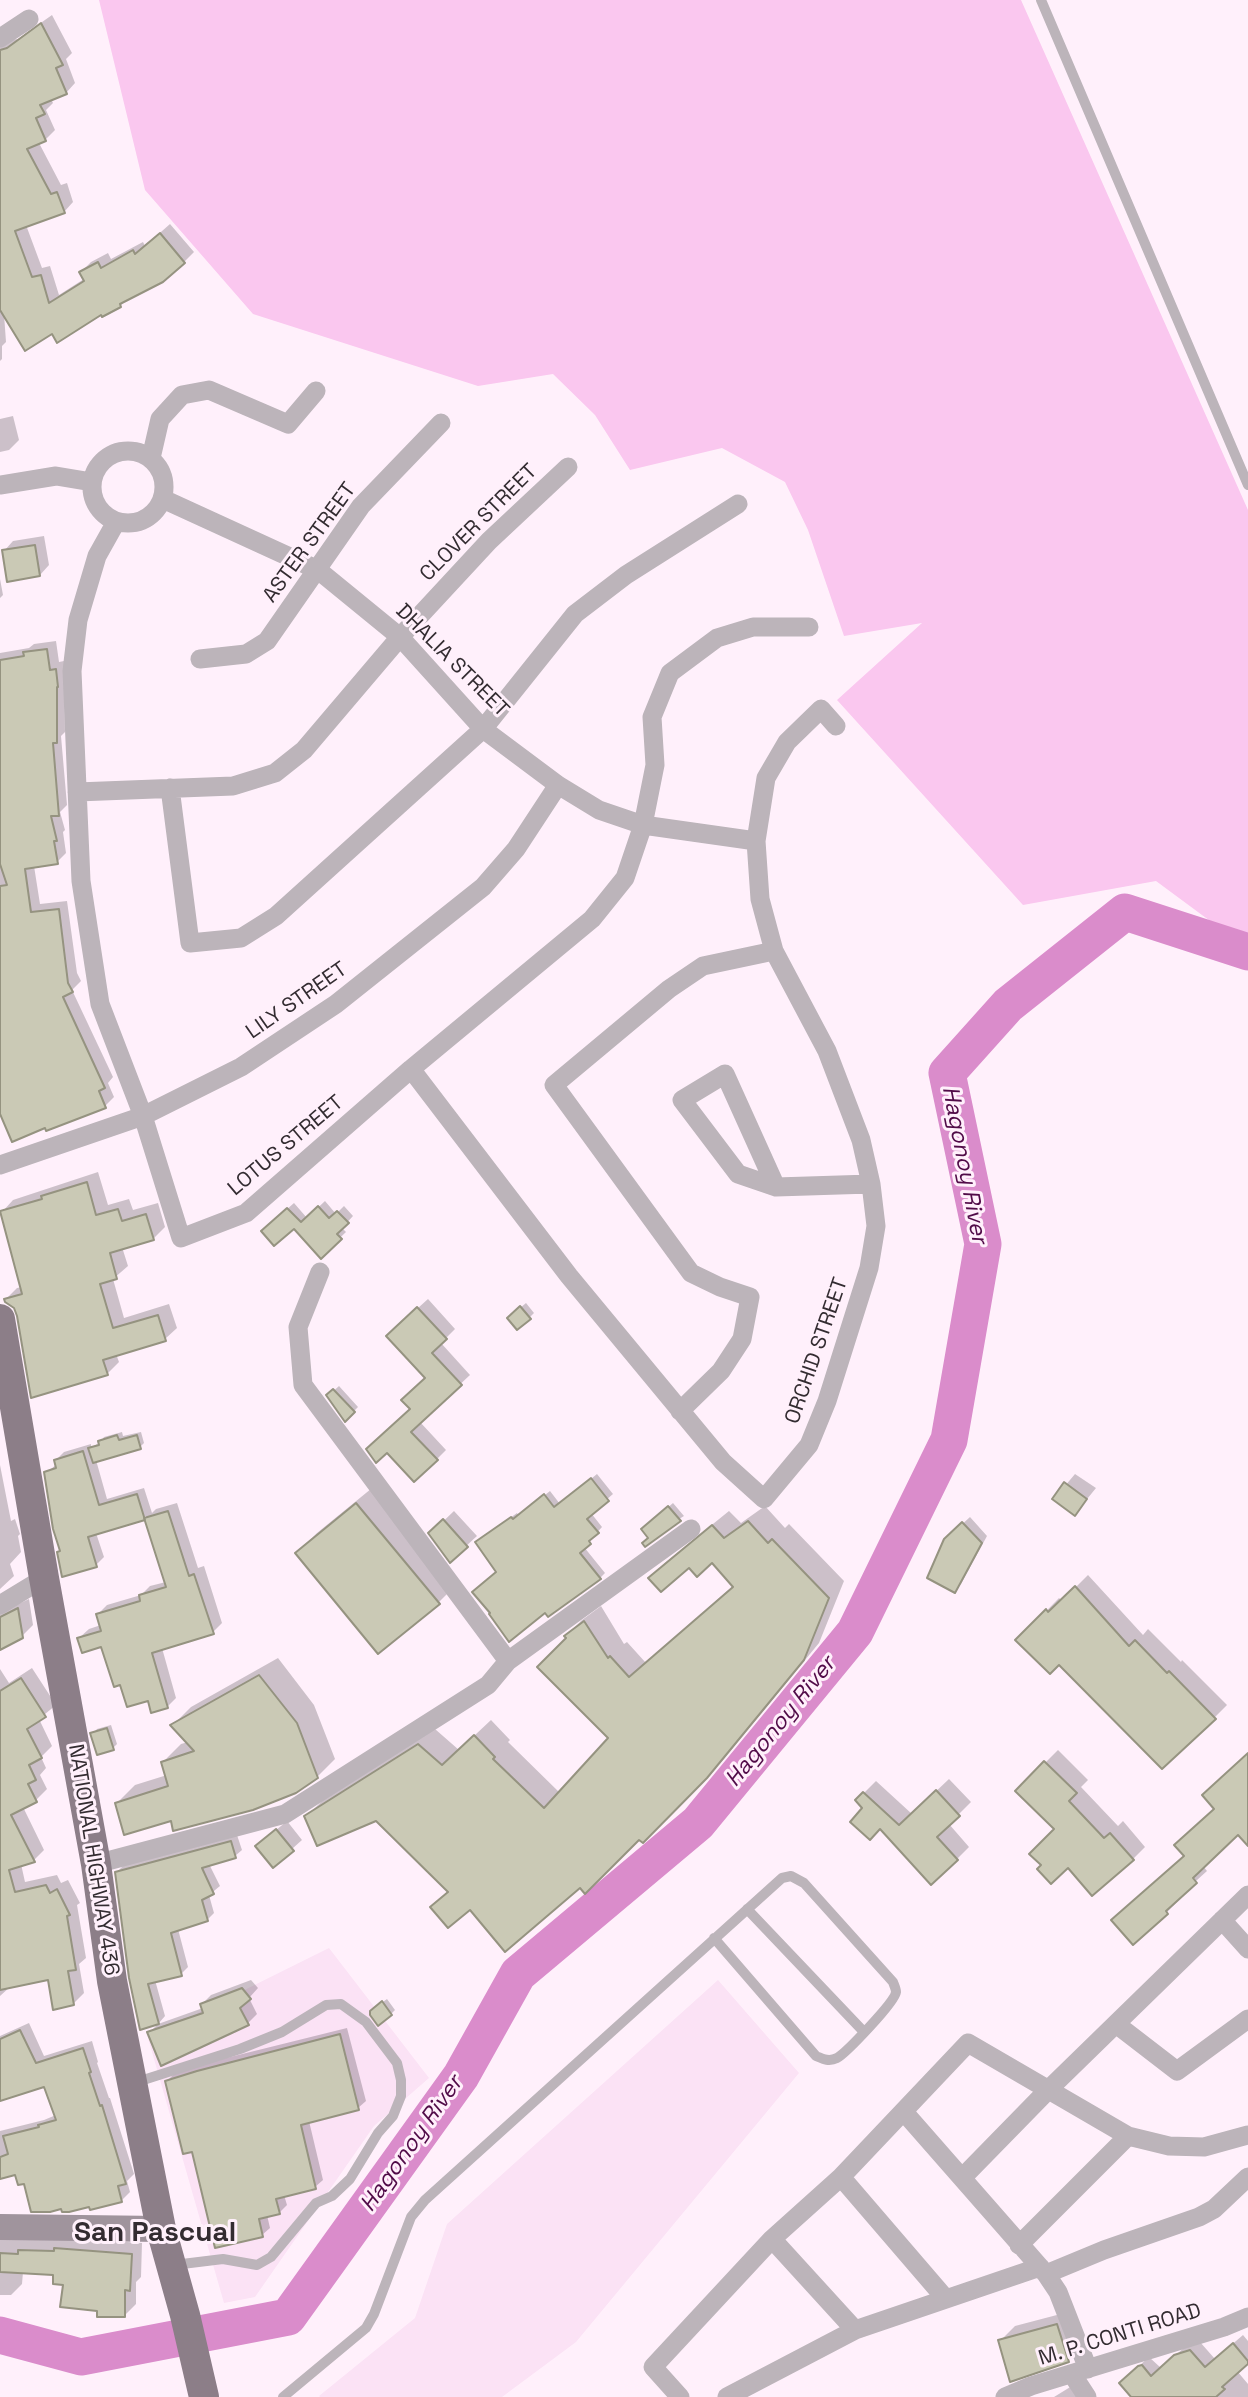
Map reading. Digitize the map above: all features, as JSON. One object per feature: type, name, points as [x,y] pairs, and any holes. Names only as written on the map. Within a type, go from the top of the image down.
[{"type":"main road","name":"NATIONAL HIGHWAY 436","points":[[0,1320],[96,1864],[111,1981],[161,2229],[204,2397]]},
{"type":"main road","points":[[0,2227],[161,2229]]},
{"type":"street","points":[[0,38],[29,19]]},
{"type":"street","points":[[150,458],[160,419],[182,395],[209,390],[288,424],[316,391]]},
{"type":"street","name":"ASTER STREET","points":[[200,659],[246,654],[267,641],[361,506],[441,423]]},
{"type":"street","points":[[139,452],[150,458],[163,477],[163,499],[158,509],[139,523],[116,522],[105,516],[92,495],[96,470],[114,453],[139,452]]},
{"type":"street","name":"CLOVER STREET","points":[[77,792],[233,786],[275,773],[304,750],[400,637],[489,541],[568,467]]},
{"type":"street","points":[[0,485],[56,476],[92,482]]},
{"type":"street","name":"DHALIA STREET","points":[[163,499],[318,570],[400,637],[483,729],[558,785],[598,810],[643,825],[756,841]]},
{"type":"street","points":[[170,788],[190,943],[241,938],[276,916],[483,729],[575,614],[626,575],[738,503]]},
{"type":"street","name":"LOTUS STREET","points":[[116,522],[97,556],[78,620],[72,671],[80,881],[100,1004],[143,1116],[181,1238],[246,1213],[411,1069],[592,919],[625,878],[643,825],[655,765],[652,717],[670,673],[717,638],[752,627],[809,627]]},
{"type":"street","name":"ORCHID STREET","points":[[411,1069],[569,1276],[723,1462],[764,1499],[809,1445],[827,1401],[869,1268],[876,1226],[871,1184],[860,1140],[827,1052],[774,951],[760,899],[756,841],[766,778],[787,742],[821,709],[836,726]]},
{"type":"street","name":"LILY STREET","points":[[0,1164],[143,1116],[241,1067],[336,1004],[482,887],[516,849],[558,785]]},
{"type":"street","points":[[680,1410],[721,1371],[742,1339],[750,1297],[691,1273],[554,1085],[669,989],[703,966],[774,951]]},
{"type":"street","points":[[776,1187],[725,1074],[682,1100],[738,1174],[776,1187],[871,1184]]},
{"type":"street","points":[[320,1272],[298,1327],[303,1385],[508,1661]]},
{"type":"street","points":[[96,1864],[285,1814],[488,1685],[508,1661],[691,1529]]},
{"type":"street","points":[[0,1605],[44,1578]]},
{"type":"street","points":[[962,2178],[1248,1895]]},
{"type":"street","points":[[1223,1920],[1248,1949]]},
{"type":"street","points":[[1116,2024],[1177,2071],[1248,2020]]},
{"type":"street","points":[[680,2397],[653,2367],[772,2239],[841,2177],[968,2043],[1128,2136],[1169,2146],[1204,2147],[1248,2136]]},
{"type":"street","points":[[904,2112],[1043,2270],[1058,2292],[1087,2397]]},
{"type":"street","points":[[1019,2245],[1128,2136]]},
{"type":"street","points":[[841,2177],[945,2298]]},
{"type":"street","points":[[727,2397],[855,2330],[945,2298],[1043,2270],[1199,2217],[1214,2209],[1248,2177]]},
{"type":"street","points":[[772,2239],[855,2330]]},
{"type":"street","name":"M. P. CONTI ROAD","points":[[1005,2397],[1248,2317]]},
{"type":"lane","points":[[1041,0],[1248,485]]},
{"type":"lane","points":[[284,2397],[366,2328],[374,2314],[411,2217],[425,2200],[714,1938],[782,1878],[790,1876],[804,1884],[893,1982],[896,1992],[891,2004],[837,2058],[825,2060],[816,2056],[714,1938]]},
{"type":"lane","points":[[747,1909],[864,2032]]},
{"type":"lane","points":[[133,2083],[240,2049],[282,2032],[326,2005],[341,2004],[366,2022],[397,2063],[401,2080],[401,2096],[393,2116],[373,2141],[350,2179],[332,2196],[316,2203],[271,2257],[257,2265],[223,2259],[172,2265]]},
{"type":"shaded area","points":[[99,0],[1021,0],[1248,510],[1248,949],[1156,881],[1023,905],[837,700],[922,623],[844,636],[808,530],[785,482],[722,448],[630,470],[595,415],[553,374],[478,386],[253,314],[145,190]]},
{"type":"shaded area","points":[[329,1948],[429,2078],[374,2126],[255,2297],[224,2303],[146,2031],[192,2016]]},
{"type":"shaded area","points":[[718,1980],[799,2073],[576,2342],[502,2397],[320,2397],[415,2318],[447,2224]]},
{"type":"building","points":[[41,23],[63,65],[56,68],[67,94],[40,105],[45,114],[36,118],[46,141],[27,149],[51,194],[57,192],[65,213],[15,231],[32,277],[41,275],[49,303],[84,281],[79,272],[98,262],[101,268],[133,250],[135,254],[160,233],[185,263],[163,282],[120,304],[121,307],[102,317],[101,315],[57,343],[52,334],[25,351],[0,310],[0,50],[7,48]]},
{"type":"building","points":[[35,545],[40,576],[7,582],[2,550]]},
{"type":"building","points":[[47,649],[50,670],[56,669],[58,687],[57,743],[53,743],[59,816],[51,816],[57,841],[54,841],[58,864],[25,869],[31,912],[59,909],[68,983],[73,992],[63,997],[105,1088],[99,1091],[106,1108],[12,1142],[0,1114],[0,886],[7,885],[0,864],[0,660],[24,656],[23,652]]},
{"type":"building","points":[[87,1182],[96,1215],[118,1209],[122,1221],[146,1214],[154,1240],[110,1253],[117,1279],[100,1284],[113,1328],[158,1315],[166,1341],[103,1360],[108,1375],[31,1398],[17,1316],[14,1308],[4,1299],[22,1294],[0,1211]]},
{"type":"building","points":[[318,1206],[329,1218],[337,1211],[349,1223],[337,1234],[342,1239],[321,1259],[294,1229],[274,1246],[261,1231],[287,1208],[301,1222]]},
{"type":"building","points":[[520,1306],[531,1319],[517,1330],[507,1318]]},
{"type":"building","points":[[417,1307],[447,1339],[432,1353],[462,1385],[411,1432],[438,1460],[414,1482],[387,1453],[376,1463],[366,1449],[410,1409],[401,1400],[425,1378],[386,1336]]},
{"type":"building","points":[[333,1389],[355,1412],[345,1422],[326,1395]]},
{"type":"building","points":[[117,1435],[119,1440],[137,1435],[141,1449],[93,1463],[88,1448],[99,1445],[98,1441]]},
{"type":"building","points":[[83,1451],[99,1505],[137,1494],[145,1520],[88,1537],[97,1567],[62,1577],[57,1552],[60,1551],[53,1529],[44,1472],[56,1468],[54,1460]]},
{"type":"building","points":[[591,1478],[609,1501],[587,1519],[599,1533],[580,1553],[601,1579],[548,1617],[545,1613],[509,1642],[472,1592],[496,1572],[475,1542],[511,1517],[513,1519],[544,1494],[554,1507]]},
{"type":"building","points":[[1064,1482],[1087,1499],[1075,1516],[1052,1499]]},
{"type":"building","points":[[356,1503],[440,1604],[378,1654],[295,1553]]},
{"type":"building","points":[[668,1506],[681,1521],[645,1547],[642,1543],[648,1538],[641,1529]]},
{"type":"building","points":[[168,1511],[189,1576],[194,1574],[214,1634],[152,1653],[168,1708],[151,1713],[148,1701],[127,1707],[120,1685],[114,1687],[101,1647],[82,1653],[77,1638],[101,1631],[96,1614],[140,1601],[139,1595],[166,1587],[144,1518]]},
{"type":"building","points":[[443,1519],[468,1547],[450,1563],[428,1533]]},
{"type":"building","points":[[748,1521],[768,1543],[772,1539],[829,1598],[804,1660],[707,1778],[643,1843],[639,1840],[585,1894],[580,1888],[505,1952],[470,1910],[448,1928],[430,1907],[448,1892],[376,1821],[317,1846],[304,1816],[418,1744],[442,1765],[474,1735],[495,1757],[493,1759],[544,1808],[608,1738],[537,1667],[566,1638],[564,1636],[584,1621],[608,1658],[610,1656],[629,1677],[733,1587],[712,1563],[697,1577],[689,1568],[661,1592],[648,1578],[712,1525],[724,1538]]},
{"type":"building","points":[[962,1522],[982,1543],[955,1593],[927,1578],[944,1539]]},
{"type":"building","points":[[1075,1586],[1129,1646],[1135,1640],[1216,1719],[1162,1769],[1059,1665],[1050,1674],[1015,1640],[1046,1609],[1048,1612]]},
{"type":"building","points":[[18,1608],[23,1638],[0,1650],[0,1617]]},
{"type":"building","points":[[259,1675],[297,1723],[318,1778],[296,1793],[253,1810],[173,1831],[171,1821],[124,1835],[115,1803],[168,1786],[161,1762],[194,1751],[170,1725]]},
{"type":"building","points":[[21,1678],[46,1717],[27,1729],[42,1758],[29,1765],[36,1780],[28,1784],[37,1802],[11,1815],[35,1862],[9,1870],[15,1892],[46,1885],[50,1893],[57,1889],[70,1915],[67,1916],[76,1970],[68,1971],[74,2005],[53,2010],[48,1980],[0,1990],[0,1691]]},
{"type":"building","points":[[107,1728],[114,1750],[97,1755],[90,1733]]},
{"type":"building","points":[[1248,1753],[1248,1846],[1238,1835],[1193,1878],[1197,1883],[1166,1911],[1168,1914],[1133,1945],[1111,1920],[1184,1856],[1174,1845],[1214,1809],[1202,1795]]},
{"type":"building","points":[[1044,1761],[1077,1793],[1069,1801],[1104,1838],[1110,1833],[1134,1860],[1092,1896],[1068,1868],[1051,1884],[1037,1869],[1041,1865],[1029,1854],[1054,1829],[1015,1791]]},
{"type":"building","points":[[936,1790],[960,1816],[937,1837],[958,1860],[931,1885],[880,1829],[870,1840],[850,1822],[862,1808],[855,1800],[863,1792],[899,1825]]},
{"type":"building","points":[[276,1829],[294,1851],[273,1868],[255,1846]]},
{"type":"building","points":[[231,1841],[236,1858],[202,1868],[214,1894],[202,1900],[208,1921],[171,1933],[182,1976],[148,1984],[159,2024],[140,2030],[129,1978],[115,1872]]},
{"type":"building","points":[[242,1988],[251,1999],[240,2008],[249,2025],[161,2066],[147,2032],[203,2013],[200,2004]]},
{"type":"building","points":[[382,2001],[392,2015],[378,2026],[370,2011]]},
{"type":"building","points":[[20,2030],[36,2063],[83,2048],[126,2184],[118,2186],[122,2202],[90,2210],[89,2207],[69,2212],[62,2212],[61,2209],[31,2212],[24,2184],[18,2185],[15,2175],[0,2179],[0,2157],[8,2154],[3,2136],[56,2120],[44,2087],[0,2101],[0,2039]]},
{"type":"building","points":[[340,2034],[359,2110],[301,2125],[316,2189],[276,2199],[280,2214],[259,2219],[263,2237],[215,2248],[192,2152],[183,2154],[165,2081]]},
{"type":"building","points":[[54,2248],[132,2254],[130,2291],[125,2290],[125,2317],[97,2317],[97,2311],[60,2307],[63,2285],[53,2284],[53,2275],[0,2272],[0,2253],[18,2254],[18,2250],[54,2251]]},
{"type":"building","points":[[1057,2324],[1069,2362],[1010,2382],[998,2340]]},
{"type":"building","points":[[1233,2343],[1248,2364],[1222,2387],[1225,2389],[1216,2397],[1131,2397],[1119,2383],[1138,2366],[1142,2365],[1151,2376],[1174,2355],[1190,2350],[1205,2367]]},
{"type":"waterway","name":"Hagonoy River","points":[[0,2335],[81,2357],[288,2317],[461,2076],[518,1974],[698,1823],[855,1632],[949,1440],[983,1244],[947,1073],[1008,1005],[1125,912],[1248,952]]},
{"type":"district","name":"San Pascual","points":[[155,2233]]}]
